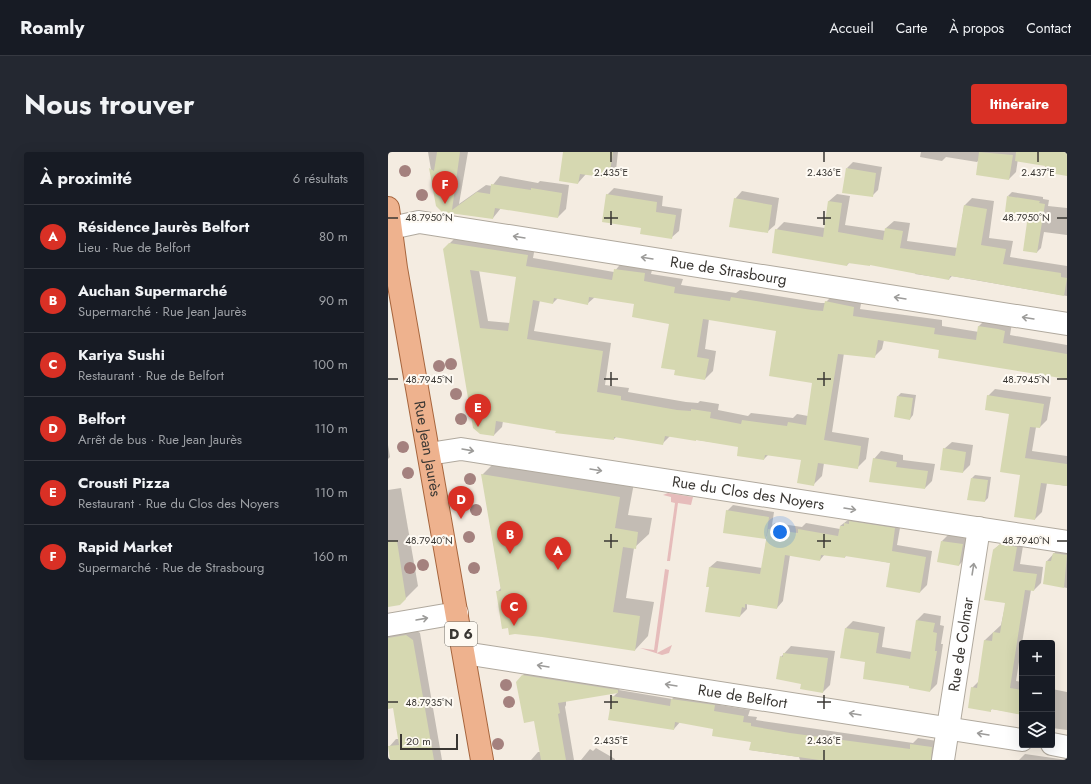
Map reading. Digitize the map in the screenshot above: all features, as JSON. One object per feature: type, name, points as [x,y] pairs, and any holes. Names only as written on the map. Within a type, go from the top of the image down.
[{"type":"main road","name":"Rue Jean Jaurès","points":[[390,218],[396,268],[430,454],[482,760]]},
{"type":"street","name":"Rue de Strasbourg","points":[[390,218],[1067,324]]},
{"type":"street","name":"Rue du Clos des Noyers","points":[[430,454],[461,449],[1067,542]]},
{"type":"street","name":"Rue de Colmar","points":[[943,760],[979,528]]},
{"type":"street","points":[[388,625],[457,613]]},
{"type":"street","name":"Rue de Belfort","points":[[464,653],[1019,740]]},
{"type":"street","points":[[1055,745],[1067,747]]},
{"type":"shaded area","points":[[668,493],[693,497],[691,505],[678,503],[670,561],[667,561],[675,503],[671,502],[671,497],[663,495]]},
{"type":"shaded area","points":[[665,569],[669,570],[657,653],[672,645],[669,653],[662,655],[640,648],[654,650]]},
{"type":"building","points":[[437,152],[460,152],[452,210],[477,192],[490,194],[491,184],[562,193],[558,218],[495,208],[493,219],[442,212],[436,206],[429,168],[434,171]]},
{"type":"building","points":[[563,152],[613,152],[609,178],[580,174],[578,184],[559,181]]},
{"type":"building","points":[[979,152],[1013,155],[1009,180],[976,175]]},
{"type":"building","points":[[1016,152],[1067,152],[1067,176],[1044,172],[1045,166],[1015,161]]},
{"type":"building","points":[[846,168],[876,173],[873,197],[842,193]]},
{"type":"building","points":[[606,194],[657,202],[656,212],[676,215],[672,239],[640,234],[641,228],[602,222]]},
{"type":"building","points":[[1007,196],[1040,201],[1039,203],[1045,204],[1037,253],[1023,251],[1028,215],[1005,212]]},
{"type":"building","points":[[734,198],[772,205],[768,233],[729,227]]},
{"type":"building","points":[[828,201],[842,203],[838,232],[883,240],[885,228],[903,231],[900,248],[955,256],[964,205],[987,209],[981,245],[1006,249],[1003,264],[1061,273],[1061,277],[1067,278],[1064,296],[950,276],[949,280],[870,265],[848,263],[847,266],[772,253],[775,229],[823,237]]},
{"type":"building","points":[[449,243],[528,255],[526,266],[612,280],[614,269],[645,273],[644,281],[675,287],[674,293],[730,301],[731,297],[823,311],[825,301],[854,307],[853,316],[935,328],[934,334],[976,340],[978,326],[998,329],[1005,331],[1003,343],[1067,354],[1067,379],[938,358],[939,350],[878,340],[875,358],[838,354],[824,440],[861,446],[858,469],[818,463],[814,486],[797,483],[801,460],[765,455],[764,460],[737,456],[738,447],[696,440],[665,436],[663,445],[614,437],[614,440],[555,433],[556,431],[496,421],[494,436],[480,434],[473,428],[443,249]],"holes":[[[470,270],[516,277],[508,331],[480,328]],[[589,297],[634,304],[632,317],[669,324],[661,368],[675,370],[674,375],[705,380],[709,359],[697,357],[703,319],[776,331],[769,376],[812,383],[806,425],[788,422],[787,426],[742,420],[741,424],[710,418],[711,412],[691,409],[691,411],[677,410],[621,400],[621,396],[597,392],[603,351],[527,339],[533,300],[553,304],[554,298],[588,305]]]},
{"type":"building","points":[[987,395],[1044,404],[1040,428],[1030,427],[1025,458],[1067,464],[1067,486],[1041,483],[1035,520],[1014,517],[1020,475],[1000,472],[1009,414],[985,410]]},
{"type":"building","points":[[897,396],[913,398],[910,420],[894,417]]},
{"type":"building","points":[[943,448],[966,452],[963,473],[940,470]]},
{"type":"building","points":[[873,458],[897,462],[896,467],[928,471],[925,489],[869,482]]},
{"type":"building","points":[[481,474],[620,497],[615,528],[638,532],[636,549],[623,547],[613,612],[640,616],[635,651],[542,637],[515,634],[509,635],[508,628],[502,629],[496,591],[501,591]]},
{"type":"building","points":[[971,478],[988,480],[985,502],[967,500]]},
{"type":"building","points":[[726,510],[769,517],[766,539],[723,533]]},
{"type":"building","points":[[849,521],[895,528],[892,551],[926,557],[920,593],[886,587],[890,563],[845,556],[845,558],[821,555],[820,561],[785,555],[777,609],[745,604],[745,608],[742,607],[740,617],[705,612],[709,587],[706,587],[709,567],[760,574],[768,529],[798,533],[798,529],[838,536],[840,526],[844,526],[844,523],[849,524]]},
{"type":"building","points":[[397,541],[406,599],[400,605],[388,607],[388,542]]},
{"type":"building","points":[[941,541],[963,544],[959,566],[937,562]]},
{"type":"building","points":[[1000,544],[1017,547],[1013,571],[1037,574],[1034,591],[1025,590],[1010,688],[1019,690],[1019,714],[991,709],[991,712],[968,708],[971,687],[977,688],[984,640],[992,641],[993,632],[1000,633],[1005,603],[984,600],[993,550]]},
{"type":"building","points":[[1053,553],[1067,555],[1064,588],[1043,584],[1046,561],[1051,561]]},
{"type":"building","points":[[916,620],[935,623],[933,632],[937,633],[935,651],[937,651],[930,692],[909,688],[909,686],[863,679],[865,662],[840,658],[845,628],[879,633],[876,653],[910,659]]},
{"type":"building","points":[[406,635],[413,640],[434,760],[390,760],[388,746],[399,745],[393,708],[388,709],[388,638]]},
{"type":"building","points":[[783,653],[828,658],[823,693],[800,689],[801,684],[776,679],[780,656],[783,657]]},
{"type":"building","points":[[522,675],[618,690],[618,693],[558,703],[560,713],[558,714],[566,760],[541,760],[534,721],[524,723],[516,682]]},
{"type":"building","points":[[612,696],[670,706],[671,699],[715,705],[714,711],[744,716],[743,722],[751,723],[751,726],[790,733],[910,749],[910,744],[932,747],[931,760],[819,760],[749,750],[751,742],[712,736],[713,729],[675,722],[674,730],[608,720]]},
{"type":"place","name":"Rapid Market","points":[[445,204]]},
{"type":"place","name":"Crousti Pizza","points":[[478,427]]},
{"type":"place","name":"Belfort","points":[[461,519]]},
{"type":"place","name":"Auchan Supermarché","points":[[510,554]]},
{"type":"place","name":"Résidence Jaurès Belfort","points":[[558,570]]},
{"type":"place","name":"Kariya Sushi","points":[[514,626]]}]
